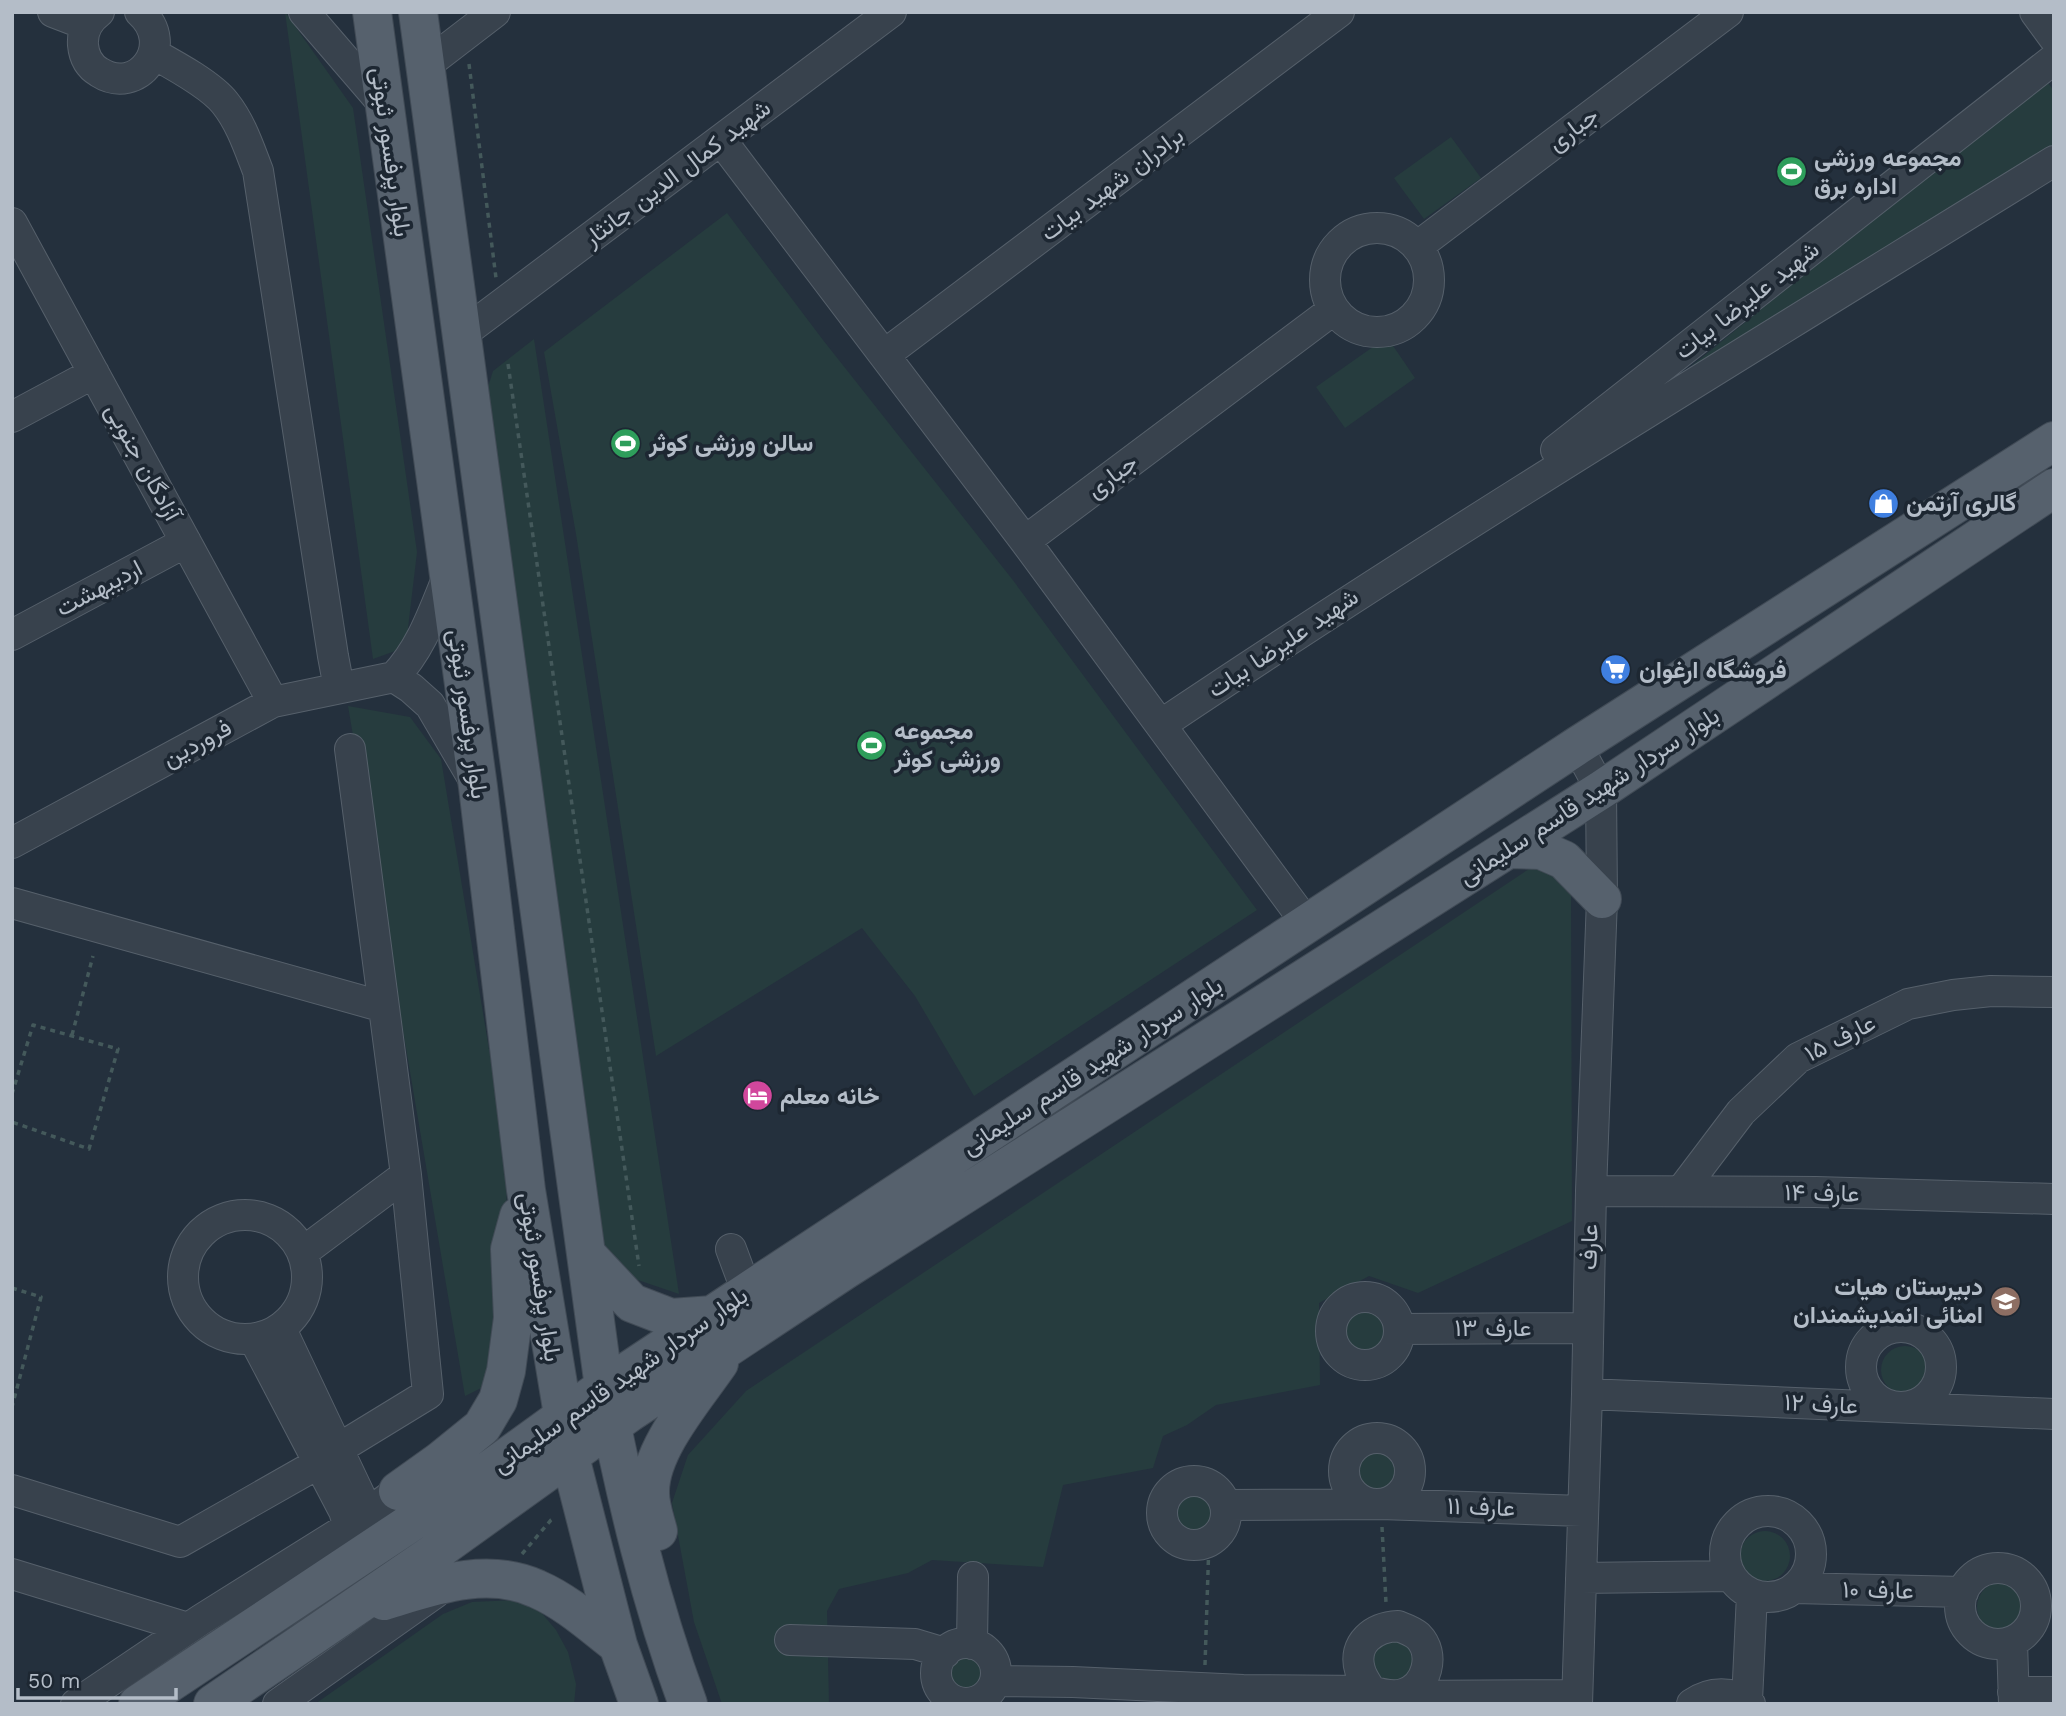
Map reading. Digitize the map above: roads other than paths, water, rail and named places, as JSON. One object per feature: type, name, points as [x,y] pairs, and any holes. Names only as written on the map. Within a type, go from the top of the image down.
[{"type":"main road","name":"بلوار پرفسور ثبوتی","points":[[372,12],[478,787],[526,1190],[570,1457],[633,1699]]},
{"type":"main road","name":"بلوار پرفسور ثبوتی","points":[[418,12],[604,1387],[636,1536],[662,1628],[688,1704]]},
{"type":"main road","name":"بلوار سردار شهید قاسم سلیمانی","points":[[213,1704],[612,1426],[722,1330],[747,1293],[1577,747],[2054,441]]},
{"type":"main road","name":"بلوار سردار شهید قاسم سلیمانی","points":[[138,1704],[481,1476],[604,1387],[857,1263],[1601,790],[2054,488]]},
{"type":"main road","points":[[1509,849],[1541,850],[1564,860],[1602,899]]},
{"type":"main road","points":[[398,1491],[482,1427],[498,1400],[506,1371],[513,1318],[510,1249],[526,1190]]},
{"type":"main road","points":[[587,1255],[632,1303],[671,1318],[722,1330],[652,1472],[650,1495],[673,1602],[662,1628]]},
{"type":"main road","points":[[247,1704],[348,1612],[451,1582],[501,1578],[536,1588],[558,1600],[618,1645]]},
{"type":"street","points":[[53,12],[93,19],[83,37],[87,60],[104,75],[116,78],[139,73],[154,54],[154,30],[140,12]]},
{"type":"street","points":[[304,12],[385,106]]},
{"type":"street","points":[[426,65],[495,12]]},
{"type":"street","name":"شهید کمال الدین جانثار","points":[[462,334],[891,12]]},
{"type":"street","name":"برادران شهید بیات","points":[[884,355],[1339,12]]},
{"type":"street","name":"جباری","points":[[1418,246],[1728,12]]},
{"type":"street","points":[[2035,12],[2054,38]]},
{"type":"street","points":[[154,54],[186,72],[224,102],[242,130],[258,172],[339,688]]},
{"type":"street","name":"شهید علیرضا بیات","points":[[1440,541],[2054,59]]},
{"type":"street","points":[[721,140],[1162,724],[1307,924]]},
{"type":"street","name":"شهید علیرضا بیات","points":[[1162,724],[1308,625],[1440,541],[2054,161]]},
{"type":"street","name":"آزادگان جنوبی","points":[[12,223],[273,702]]},
{"type":"street","points":[[1377,227],[1389,229],[1400,232],[1418,246],[1430,272],[1427,300],[1409,323],[1382,333],[1373,332],[1354,328],[1333,310],[1324,289],[1326,266],[1337,246],[1355,232],[1377,227]]},
{"type":"street","name":"جباری","points":[[1025,541],[1333,310]]},
{"type":"street","points":[[12,417],[94,373]]},
{"type":"street","name":"اردیبهشت","points":[[12,635],[186,542]]},
{"type":"street","points":[[449,574],[422,639],[408,662],[394,677],[430,705],[478,787]]},
{"type":"street","name":"فروردین","points":[[12,843],[273,702],[394,677]]},
{"type":"street","points":[[1577,747],[1601,790]]},
{"type":"street","points":[[12,1490],[180,1542],[428,1394],[406,1175],[350,749]]},
{"type":"street","name":"عارف","points":[[1577,1699],[1602,899],[1601,790]]},
{"type":"street","points":[[12,903],[384,1007]]},
{"type":"street","name":"عارف ۱۵","points":[[1682,1190],[1741,1112],[1798,1058],[1908,1004],[1991,991],[2054,992]]},
{"type":"street","points":[[303,1252],[406,1175]]},
{"type":"street","name":"عارف ۱۴","points":[[1591,1191],[1682,1190],[2054,1199]]},
{"type":"street","points":[[253,1214],[274,1221],[291,1234],[303,1252],[307,1273],[305,1294],[296,1314],[267,1334],[232,1339],[212,1331],[196,1318],[185,1299],[181,1278],[185,1256],[190,1247],[212,1223],[232,1215],[253,1214]]},
{"type":"street","points":[[731,1249],[747,1293]]},
{"type":"street","name":"عارف ۱۳","points":[[1399,1329],[1587,1328]]},
{"type":"street","points":[[267,1334],[328,1456],[362,1500],[358,1521]]},
{"type":"street","name":"عارف ۱۲","points":[[1587,1394],[2054,1414]]},
{"type":"street","points":[[1184,1482],[1205,1482],[1214,1487],[1226,1505],[1224,1526],[1218,1535],[1199,1545],[1178,1541],[1164,1525],[1163,1505],[1167,1495],[1184,1482]]},
{"type":"street","points":[[76,1704],[188,1628],[358,1521],[398,1491]]},
{"type":"street","name":"عارف ۱۱","points":[[1226,1505],[1381,1504],[1582,1511]]},
{"type":"street","points":[[1581,1578],[1741,1585],[1767,1597],[1781,1595],[1794,1588],[1810,1565],[1808,1538],[1800,1526],[1789,1517],[1762,1511],[1749,1516],[1729,1535],[1725,1548],[1726,1563],[1741,1585],[1748,1702],[1732,1695],[1715,1694],[1700,1698],[1692,1704]]},
{"type":"street","points":[[1991,1569],[2015,1573],[2043,1590],[2036,1602],[2031,1626],[2012,1642],[1999,1645],[1987,1643],[1967,1628],[1962,1617],[1963,1592],[1979,1574],[1991,1569]]},
{"type":"street","points":[[12,1574],[188,1628]]},
{"type":"street","points":[[790,1640],[958,1648],[981,1647],[994,1661],[995,1681],[991,1690],[976,1702],[956,1702],[941,1689],[937,1680],[939,1661],[958,1648],[973,1577]]},
{"type":"street","points":[[278,1704],[451,1582]]},
{"type":"street","name":"عارف ۱۰","points":[[1794,1588],[1963,1592]]},
{"type":"street","points":[[1398,1626],[1409,1630],[1425,1646],[1427,1669],[1416,1688],[1406,1694],[1382,1693],[1360,1670],[1358,1659],[1367,1638],[1376,1631],[1398,1626]]},
{"type":"street","points":[[2012,1642],[2014,1698],[2054,1692]]},
{"type":"street","points":[[995,1681],[1577,1699]]},
{"type":"place","name":"مجموعه ورزشی اداره برق","points":[[1791,172]]},
{"type":"place","name":"سالن ورزشی کوثر","points":[[626,443]]},
{"type":"place","name":"گالری آرتمن","points":[[1883,503]]},
{"type":"place","name":"فروشگاه ارغوان","points":[[1616,670]]},
{"type":"place","name":"مجموعه ورزشی کوثر","points":[[871,745]]},
{"type":"place","name":"خانه معلم","points":[[757,1096]]},
{"type":"place","name":"دبیرستان هیات امنائی انمدیشمندان","points":[[2006,1301]]}]
